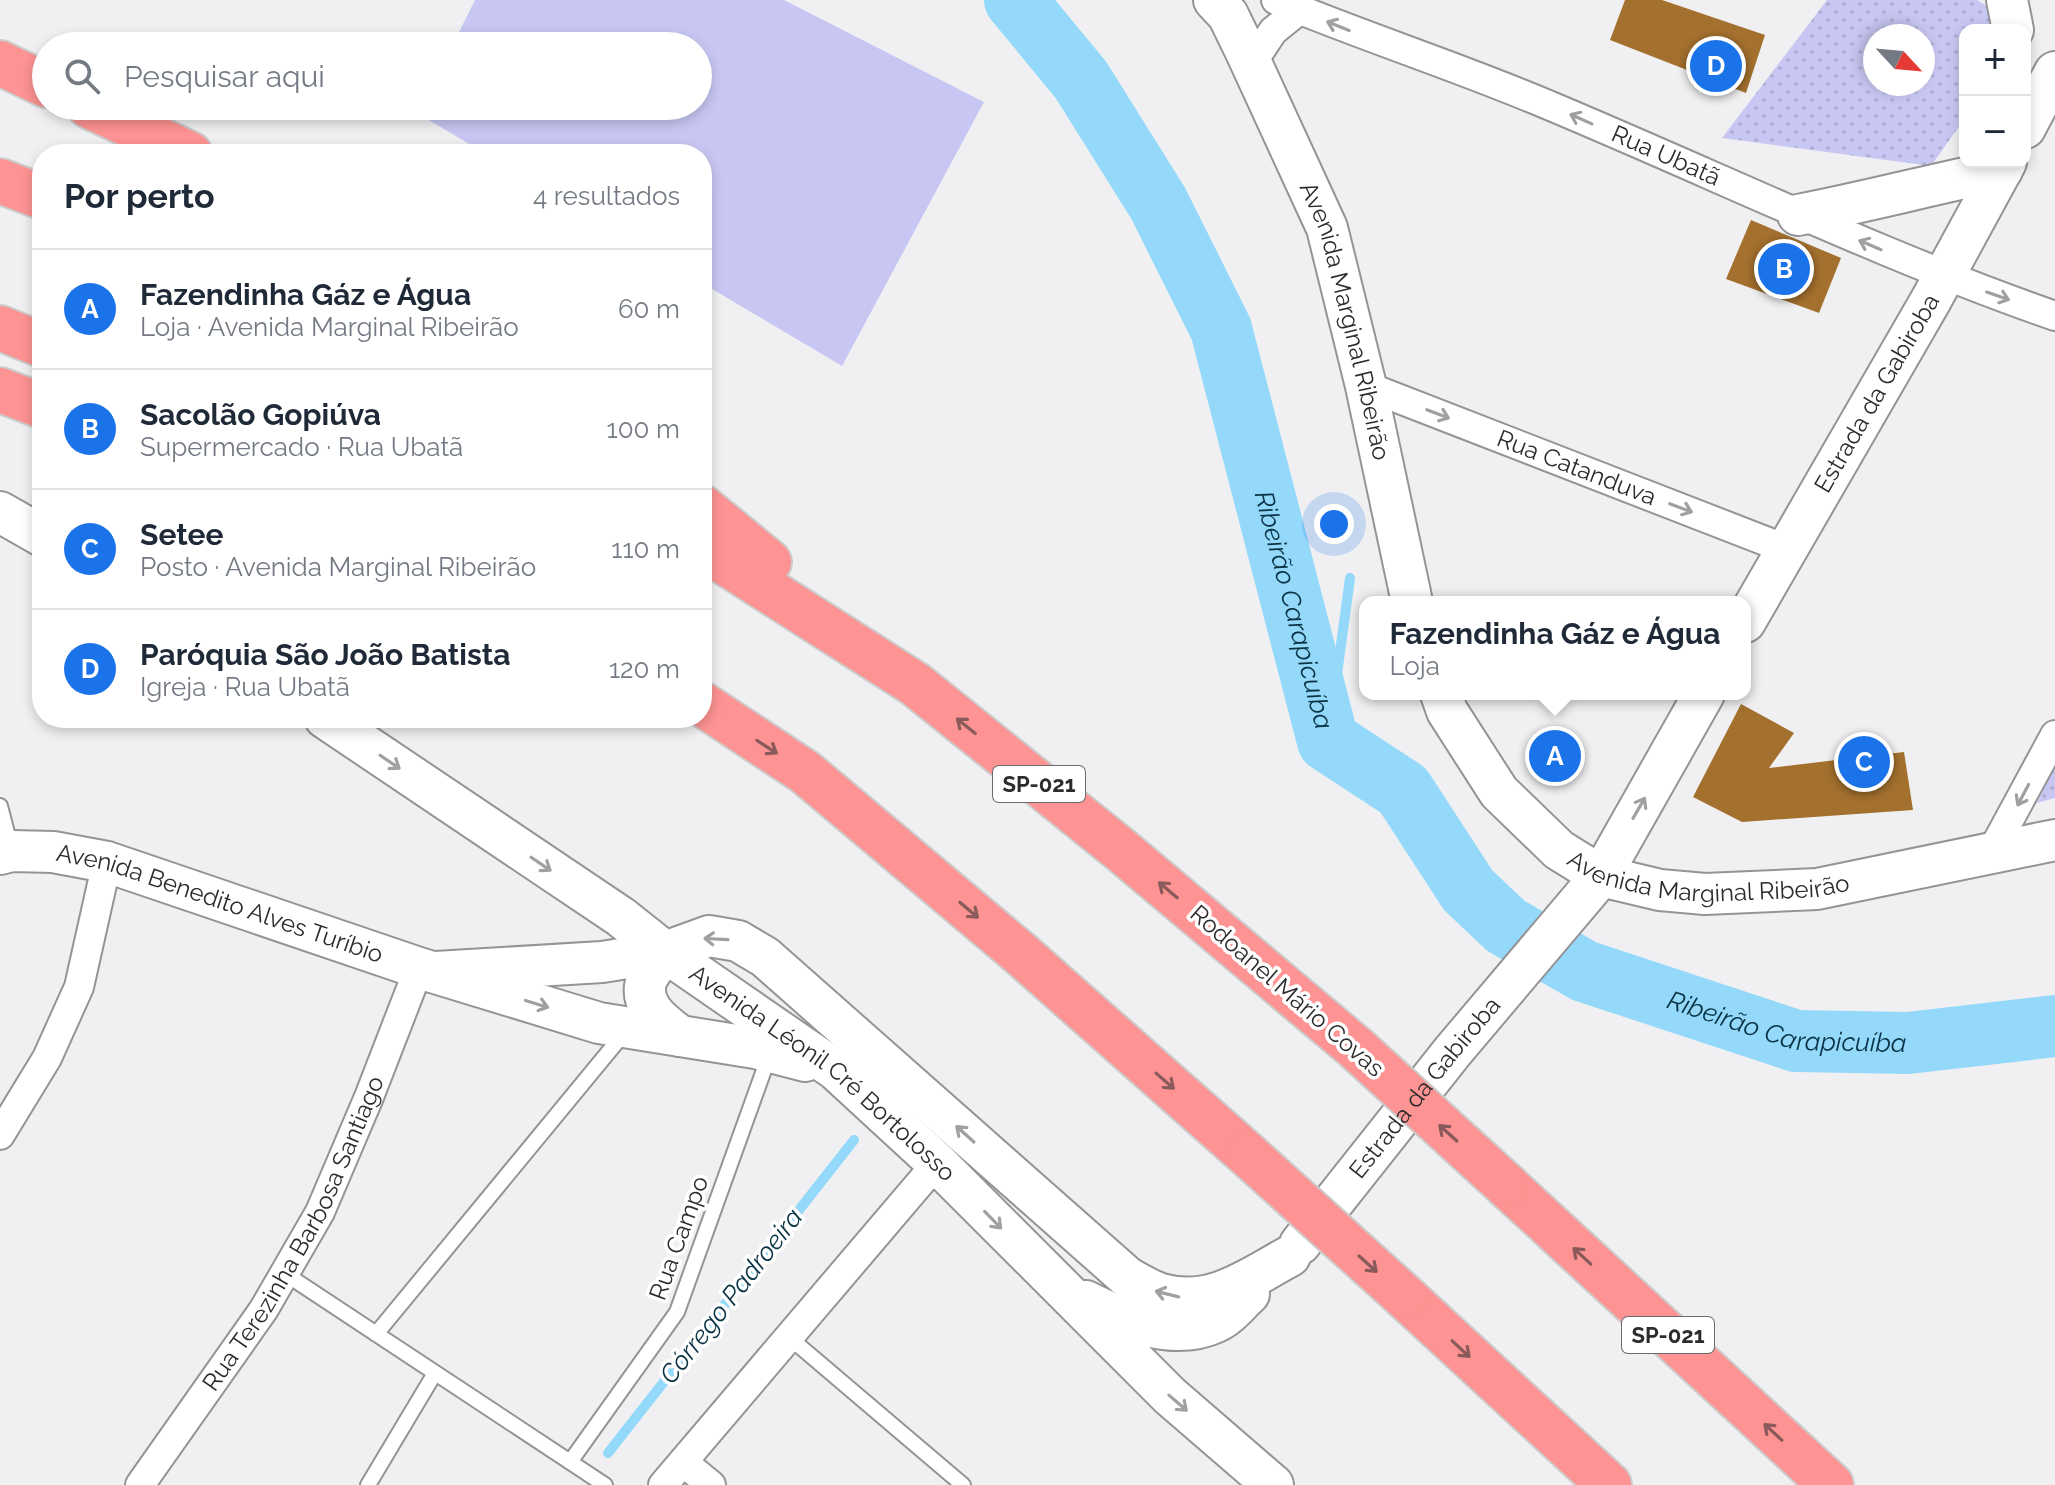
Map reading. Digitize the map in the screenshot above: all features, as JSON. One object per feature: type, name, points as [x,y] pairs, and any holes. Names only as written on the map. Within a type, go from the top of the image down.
[{"type":"highway","points":[[0,63],[32,78]]},
{"type":"highway","points":[[118,120],[169,144]]},
{"type":"highway","points":[[0,181],[32,193]]},
{"type":"highway","points":[[0,328],[32,341]]},
{"type":"highway","points":[[0,390],[32,402]]},
{"type":"highway","points":[[712,515],[915,684]]},
{"type":"highway","name":"Rodoanel Mário Covas","points":[[712,554],[915,684],[1121,850],[1356,1048],[1831,1485]]},
{"type":"highway","points":[[712,711],[805,772],[1021,954],[1248,1155],[1609,1485]]},
{"type":"main road","points":[[1191,0],[1211,24],[1249,58]]},
{"type":"main road","name":"Avenida Marginal Ribeirão","points":[[1214,0],[1228,15],[1327,228],[1366,386],[1411,596]]},
{"type":"main road","points":[[2007,0],[2012,24]]},
{"type":"main road","points":[[2031,117],[2055,72]]},
{"type":"main road","points":[[1798,215],[1868,202],[1996,168]]},
{"type":"main road","name":"Estrada da Gabiroba","points":[[1751,611],[1931,300],[2003,168]]},
{"type":"main road","points":[[0,512],[32,531]]},
{"type":"main road","name":"Avenida Marginal Ribeirão","points":[[1443,700],[1499,792],[1559,850],[1601,876],[1660,890],[1705,894],[1817,889],[2055,840]]},
{"type":"main road","name":"Estrada da Gabiroba","points":[[1058,1287],[1117,1317],[1144,1326],[1192,1329],[1219,1321],[1290,1256],[1499,995],[1601,876],[1701,700]]},
{"type":"main road","name":"Avenida Léonil Cré Bortolosso","points":[[340,728],[621,917],[665,952],[836,1070],[937,1163],[1170,1396],[1273,1485]]},
{"type":"main road","name":"Avenida Benedito Alves Turíbio","points":[[6,852],[53,852],[107,862],[428,970],[599,1023],[770,1051],[836,1070]]},
{"type":"main road","name":"Avenida Benedito Alves Turíbio","points":[[428,970],[602,962],[665,952],[709,936],[738,941],[765,957],[1127,1277],[1159,1293],[1189,1299],[1215,1295],[1290,1256]]},
{"type":"main road","points":[[665,952],[646,981],[646,999],[660,1020],[680,1036]]},
{"type":"street","points":[[1249,58],[1273,31],[1288,5]]},
{"type":"street","name":"Rua Ubatã","points":[[1288,5],[1550,105],[1798,215],[1942,275],[2055,316]]},
{"type":"street","name":"Rua Catanduva","points":[[1366,386],[1786,549]]},
{"type":"street","points":[[0,523],[32,534]]},
{"type":"street","points":[[1990,855],[2055,735]]},
{"type":"street","points":[[0,1135],[47,1058],[79,987],[107,862]]},
{"type":"street","name":"Rua Terezinha Barbosa Santiago","points":[[140,1485],[264,1309],[320,1212],[428,970]]},
{"type":"street","points":[[663,1485],[937,1163]]},
{"type":"street","points":[[683,1462],[711,1485]]},
{"type":"lane","points":[[0,806],[6,852]]},
{"type":"lane","points":[[376,1334],[627,1028]]},
{"type":"lane","name":"Rua Campo","points":[[570,1462],[677,1312],[770,1051]]},
{"type":"lane","points":[[284,1273],[605,1485]]},
{"type":"lane","points":[[790,1338],[963,1485]]},
{"type":"lane","points":[[368,1485],[435,1373]]},
{"type":"shaded area","points":[[475,0],[784,0],[984,102],[842,366],[712,289],[712,144],[469,144],[429,120],[712,120],[712,32],[459,32]]},
{"type":"shaded area","points":[[1827,0],[1977,0],[1992,9],[1993,24],[1959,24],[1959,126],[1931,166],[1722,138]]},
{"type":"shaded area","points":[[2055,766],[2055,798],[2037,803]]},
{"type":"building","points":[[1625,0],[1662,0],[1765,35],[1746,93],[1610,40]]},
{"type":"building","points":[[1751,220],[1841,258],[1819,313],[1726,279]]},
{"type":"building","points":[[1741,704],[1794,733],[1769,768],[1904,752],[1913,810],[1742,822],[1693,797]]},
{"type":"waterway","name":"Ribeirão Carapicuíba","points":[[1015,0],[1081,80],[1158,203],[1221,329],[1328,741],[1403,790],[1468,890],[1506,926],[1584,971],[1796,1041],[1908,1043],[2055,1026]]},
{"type":"waterway","points":[[1328,741],[1350,578]]},
{"type":"waterway","name":"Córrego Padroeira","points":[[608,1453],[854,1140]]},
{"type":"place","name":"Paróquia São João Batista","points":[[1716,66]]},
{"type":"place","name":"Sacolão Gopiúva","points":[[1784,269]]},
{"type":"place","name":"Fazendinha Gáz e Água","points":[[1555,756]]},
{"type":"place","name":"Setee","points":[[1864,762]]}]
